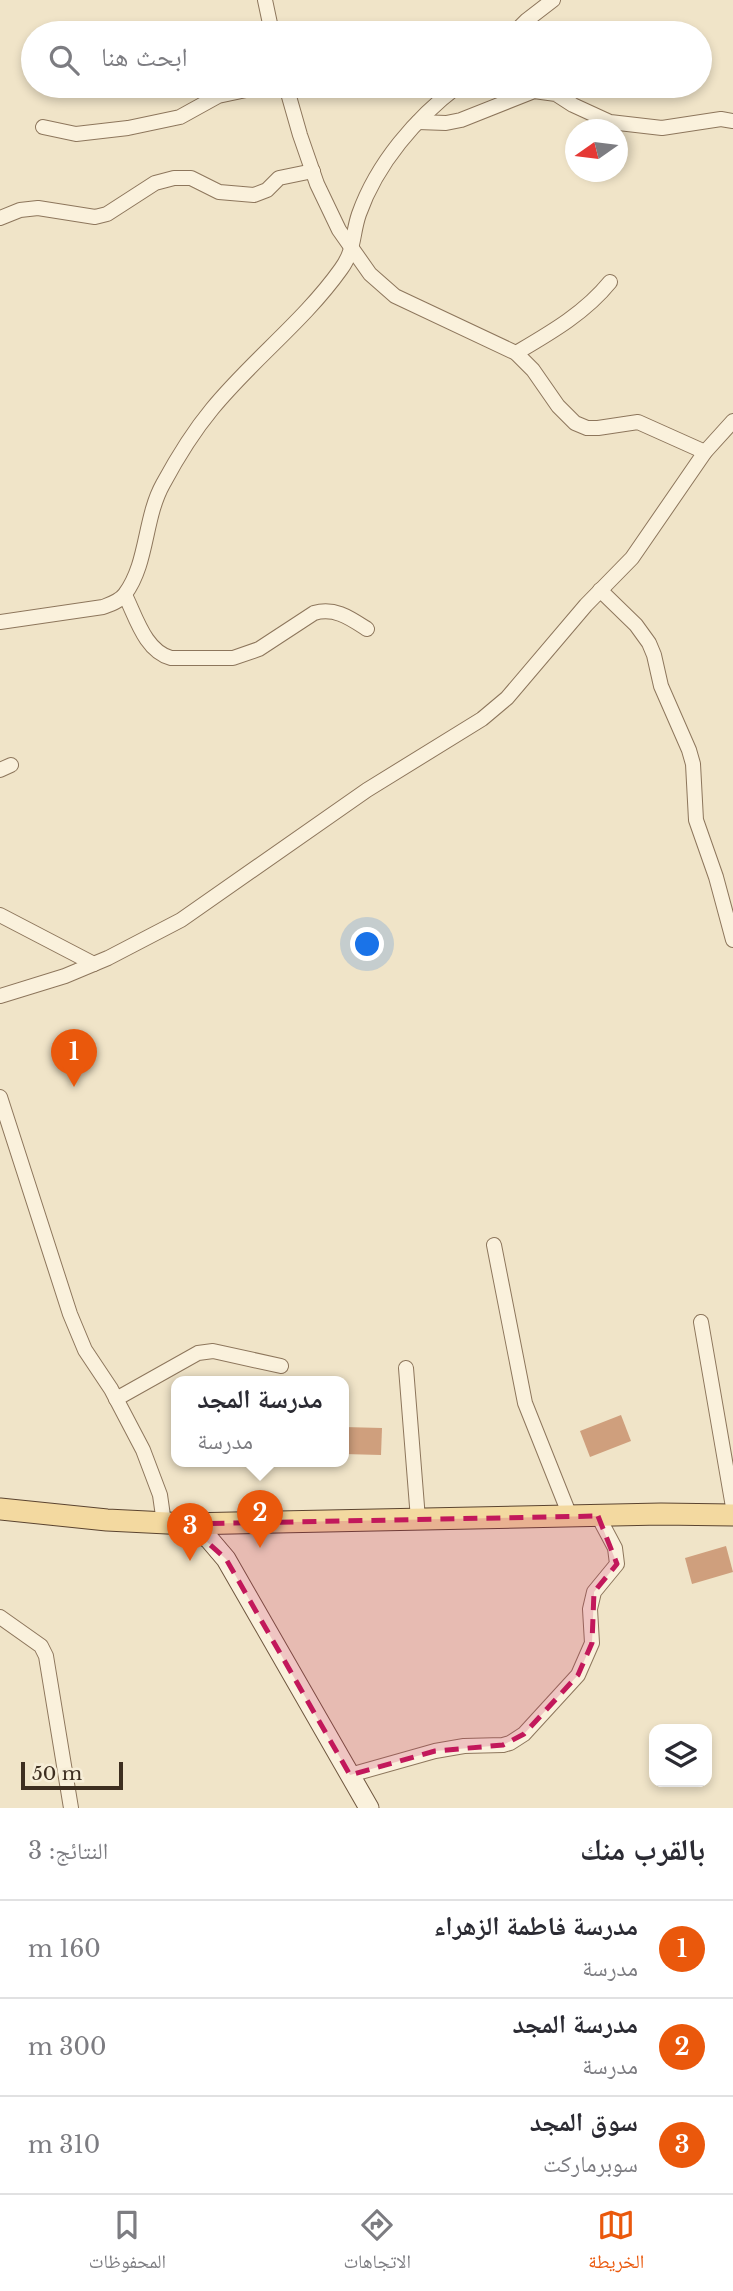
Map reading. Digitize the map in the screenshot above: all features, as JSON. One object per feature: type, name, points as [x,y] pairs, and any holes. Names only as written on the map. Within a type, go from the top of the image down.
[{"type":"main road","points":[[0,1508],[107,1520],[187,1524],[661,1514],[733,1516]]},
{"type":"street","points":[[264,0],[269,21]]},
{"type":"street","points":[[526,21],[553,0]]},
{"type":"street","points":[[43,127],[76,134],[128,128],[180,117],[214,98]]},
{"type":"street","points":[[289,98],[313,171],[339,230],[370,274],[395,296],[516,353],[575,423],[587,428],[598,428],[638,422],[705,452]]},
{"type":"street","points":[[0,622],[103,607],[125,595],[135,573],[156,496],[175,461],[213,408],[328,286],[352,250],[359,215],[389,158],[418,122],[445,98]]},
{"type":"street","points":[[418,122],[446,123],[461,120],[516,98]]},
{"type":"street","points":[[563,98],[610,122],[662,128],[721,119],[733,121]]},
{"type":"street","points":[[0,218],[20,210],[38,208],[96,217],[107,214],[155,183],[174,178],[191,178],[219,192],[254,195],[267,190],[279,178],[313,171]]},
{"type":"street","points":[[516,353],[593,302],[610,282]]},
{"type":"street","points":[[0,996],[94,964],[181,920],[367,790],[482,719],[507,698],[600,590],[632,558],[705,452],[733,421]]},
{"type":"street","points":[[600,590],[636,625],[654,655],[667,703],[690,750],[694,774],[695,820],[716,877],[733,940]]},
{"type":"street","points":[[125,595],[152,647],[161,655],[171,657],[233,659],[260,649],[314,612],[324,610],[337,612],[367,629]]},
{"type":"street","points":[[0,915],[94,964]]},
{"type":"street","points":[[0,1097],[74,1322],[85,1350],[116,1399],[143,1450],[160,1494],[164,1523]]},
{"type":"street","points":[[494,1245],[525,1403],[570,1516]]},
{"type":"street","points":[[701,1322],[733,1507]]},
{"type":"street","points":[[116,1399],[198,1353],[213,1351],[281,1366]]},
{"type":"street","points":[[406,1368],[418,1519]]},
{"type":"street","points":[[350,1775],[435,1751],[510,1743],[524,1734],[555,1702],[578,1675],[586,1660],[593,1636],[590,1609],[594,1592],[617,1564],[615,1548],[598,1516]]},
{"type":"street","points":[[187,1524],[209,1539],[226,1559],[369,1808]]},
{"type":"street","points":[[0,1616],[41,1646],[46,1656],[71,1808]]},
{"type":"highlighted area","points":[[598,1516],[617,1564],[594,1592],[592,1643],[578,1675],[524,1734],[503,1745],[435,1751],[350,1775],[226,1559],[187,1524]]},
{"type":"building","points":[[621,1415],[631,1441],[590,1457],[580,1431]]},
{"type":"building","points":[[349,1427],[382,1428],[381,1455],[349,1454]]},
{"type":"building","points":[[726,1546],[733,1572],[692,1584],[685,1558]]},
{"type":"place","name":"مدرسة فاطمة الزهراء","points":[[74,1087]]},
{"type":"place","name":"مدرسة المجد","points":[[260,1548]]},
{"type":"place","name":"سوق المجد","points":[[190,1561]]}]
